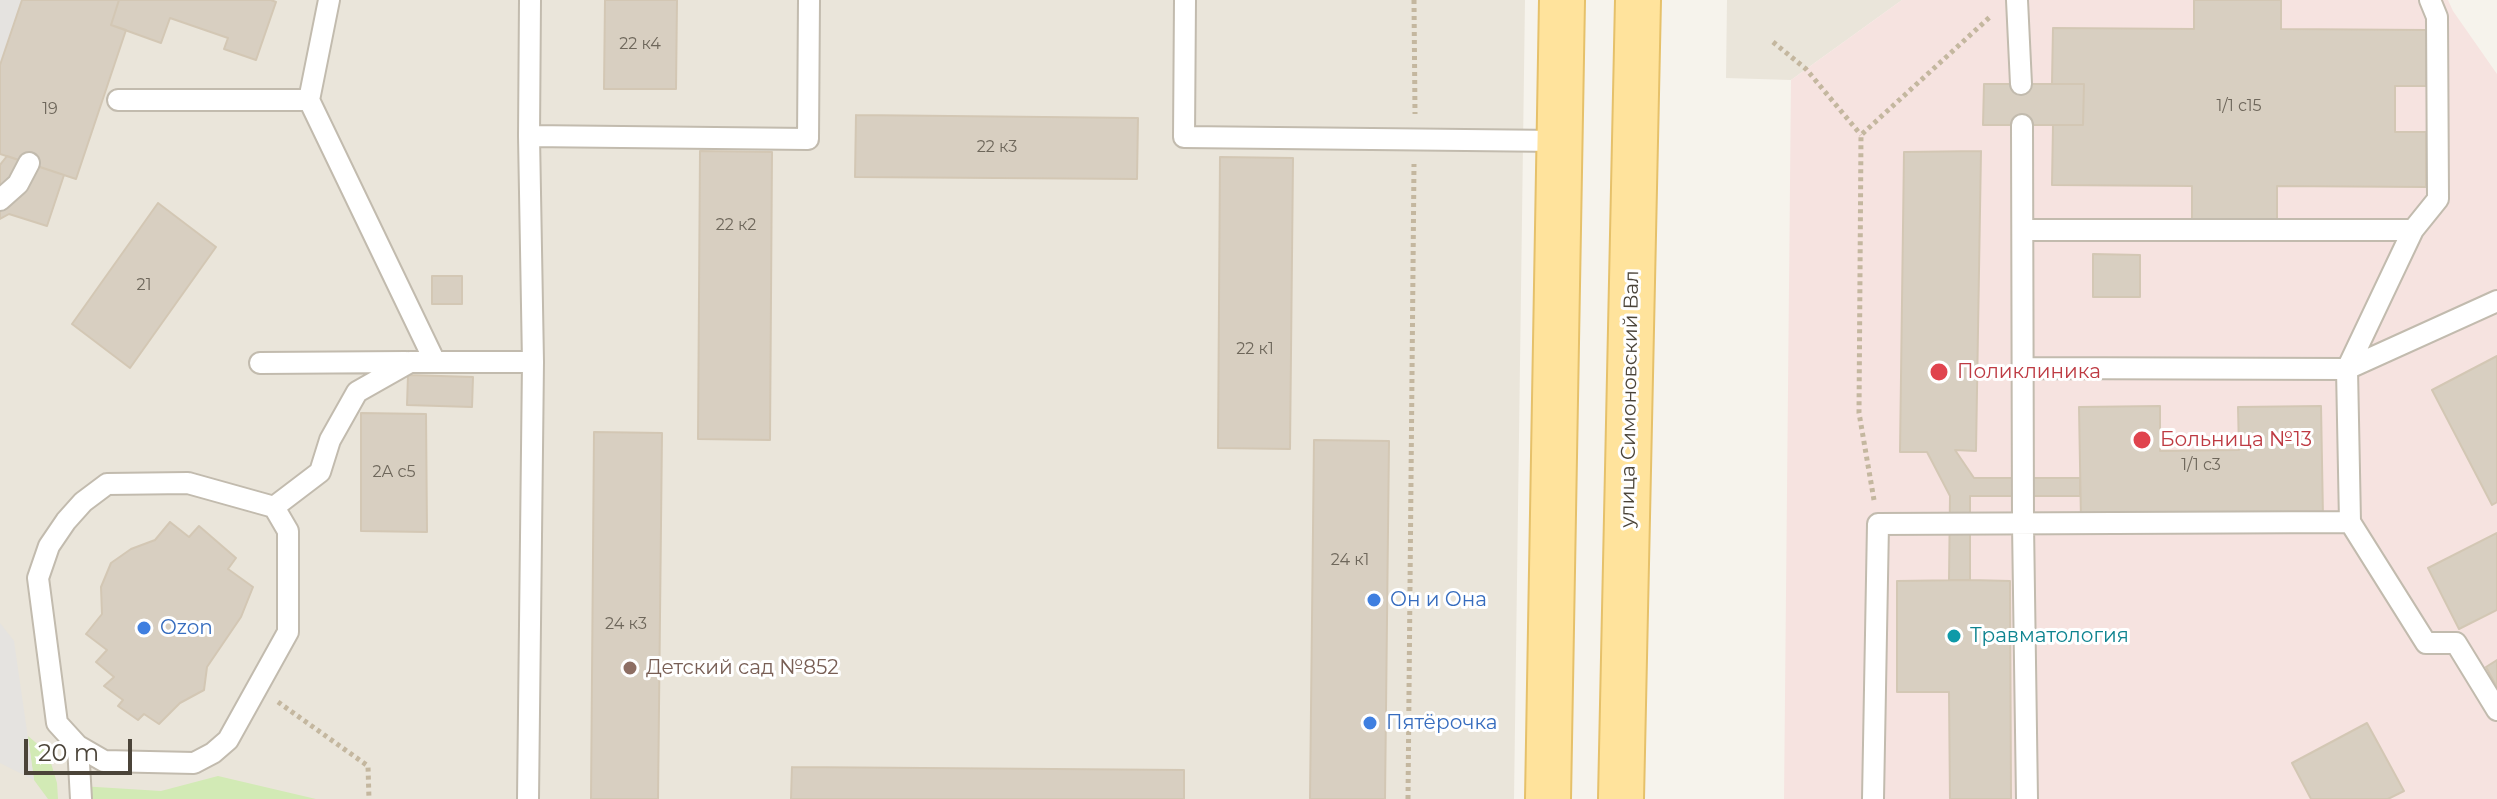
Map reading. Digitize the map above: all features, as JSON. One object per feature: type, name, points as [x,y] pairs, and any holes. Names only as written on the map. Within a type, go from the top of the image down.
[{"type":"main road","points":[[1548,799],[1562,0]]},
{"type":"main road","name":"улица Симоновский Вал","points":[[1621,799],[1638,0]]},
{"type":"lane","points":[[329,0],[309,100],[435,362]]},
{"type":"lane","points":[[528,799],[533,362],[530,0]]},
{"type":"lane","points":[[529,136],[808,139],[809,0]]},
{"type":"lane","points":[[1185,0],[1184,137],[1559,141]]},
{"type":"lane","points":[[2017,0],[2021,84]]},
{"type":"lane","points":[[2430,0],[2437,17],[2438,199],[2413,230],[2347,369],[2350,522],[2426,643],[2456,643],[2497,710]]},
{"type":"lane","points":[[118,100],[309,100]]},
{"type":"lane","points":[[2022,125],[2027,799]]},
{"type":"lane","points":[[0,200],[18,184],[29,163]]},
{"type":"lane","points":[[2023,230],[2413,230]]},
{"type":"lane","points":[[2022,368],[2347,369],[2497,301]]},
{"type":"lane","points":[[274,507],[320,472],[330,440],[357,392],[410,362]]},
{"type":"lane","points":[[260,363],[533,362]]},
{"type":"lane","points":[[188,483],[274,507],[288,531],[288,632],[228,740],[194,763],[104,761],[78,746],[57,723],[38,578],[49,546],[66,521],[83,502],[107,484],[188,483]]},
{"type":"lane","points":[[1873,799],[1878,524],[2350,522]]},
{"type":"lane","points":[[78,746],[81,799]]},
{"type":"path","points":[[1408,799],[1414,0]]},
{"type":"path","points":[[1861,135],[1997,10]]},
{"type":"path","points":[[1773,42],[1806,69],[1861,135],[1859,413],[1878,524]]},
{"type":"path","points":[[257,687],[368,766],[369,799]]},
{"type":"shaded area","points":[[0,0],[1525,0],[1514,799],[0,799]]},
{"type":"shaded area","points":[[0,0],[22,0],[0,65]]},
{"type":"shaded area","points":[[1727,0],[1902,0],[1791,80],[1726,78]]},
{"type":"shaded area","name":"Больница №13","points":[[1902,0],[2448,0],[2497,74],[2497,799],[1784,799],[1791,80]]},
{"type":"shaded area","points":[[0,623],[14,641],[34,780],[0,763]]},
{"type":"green space","points":[[28,736],[48,753],[57,783],[58,799],[48,799],[34,780]]},
{"type":"green space","points":[[218,776],[316,799],[81,799],[80,786],[161,791]]},
{"type":"building","points":[[22,0],[119,0],[111,25],[126,30],[76,179],[0,154],[0,65]]},
{"type":"building","points":[[119,0],[276,2],[256,60],[224,49],[228,38],[170,18],[161,43],[111,25]]},
{"type":"building","points":[[605,0],[677,0],[676,89],[604,89]]},
{"type":"building","points":[[2194,0],[2281,0],[2281,29],[2426,30],[2426,86],[2395,86],[2395,132],[2426,132],[2426,187],[2277,186],[2277,223],[2192,223],[2192,186],[2052,185],[2053,125],[2083,125],[2084,84],[2052,84],[2053,28],[2194,29]]},
{"type":"building","points":[[1984,84],[2084,84],[2083,125],[1983,125]]},
{"type":"building","points":[[856,115],[1138,118],[1137,179],[855,177]]},
{"type":"building","points":[[700,151],[772,152],[770,440],[698,439]]},
{"type":"building","name":"Поликлиника","points":[[1981,151],[1976,451],[1955,450],[1974,478],[2080,478],[2080,496],[1970,496],[1970,580],[1949,580],[1950,496],[1927,452],[1900,452],[1904,152]]},
{"type":"building","points":[[7,156],[64,175],[47,226],[9,214],[0,219],[0,165]]},
{"type":"building","points":[[1220,157],[1293,158],[1290,449],[1218,448]]},
{"type":"building","points":[[158,203],[216,247],[130,368],[72,324]]},
{"type":"building","points":[[2093,254],[2140,255],[2140,297],[2093,297]]},
{"type":"building","points":[[432,276],[462,276],[462,304],[432,304]]},
{"type":"building","points":[[2497,356],[2497,502],[2492,505],[2432,390]]},
{"type":"building","points":[[408,375],[473,377],[472,407],[407,405]]},
{"type":"building","points":[[2160,406],[2160,451],[2239,450],[2238,407],[2321,406],[2323,518],[2081,521],[2079,407]]},
{"type":"building","points":[[361,413],[426,414],[427,532],[361,531]]},
{"type":"building","points":[[594,432],[662,433],[658,799],[591,799]]},
{"type":"building","points":[[1314,440],[1389,441],[1385,799],[1310,799]]},
{"type":"building","points":[[170,522],[189,537],[199,526],[236,558],[228,569],[253,587],[241,617],[207,667],[204,690],[180,703],[159,724],[144,714],[138,720],[118,706],[123,700],[104,686],[114,677],[96,662],[107,650],[86,634],[102,614],[101,587],[111,563],[131,549],[155,540]]},
{"type":"building","points":[[2497,533],[2497,610],[2459,629],[2428,568]]},
{"type":"building","name":"Травматология","points":[[1897,581],[2010,581],[2011,799],[1950,799],[1949,692],[1897,692]]},
{"type":"building","points":[[2497,660],[2497,687],[2486,667]]},
{"type":"building","points":[[2367,723],[2404,791],[2388,799],[2311,799],[2292,763]]},
{"type":"building","points":[[792,767],[1184,770],[1184,799],[791,799]]},
{"type":"place","name":"Поликлиника","points":[[1939,372]]},
{"type":"place","name":"Больница №13","points":[[2142,440]]},
{"type":"place","name":"Он и Она","points":[[1374,600]]},
{"type":"place","name":"Ozon","points":[[144,628]]},
{"type":"place","name":"Травматология","points":[[1954,636]]},
{"type":"place","name":"Детский сад №852","points":[[630,668]]},
{"type":"place","name":"Пятёрочка","points":[[1370,723]]}]
